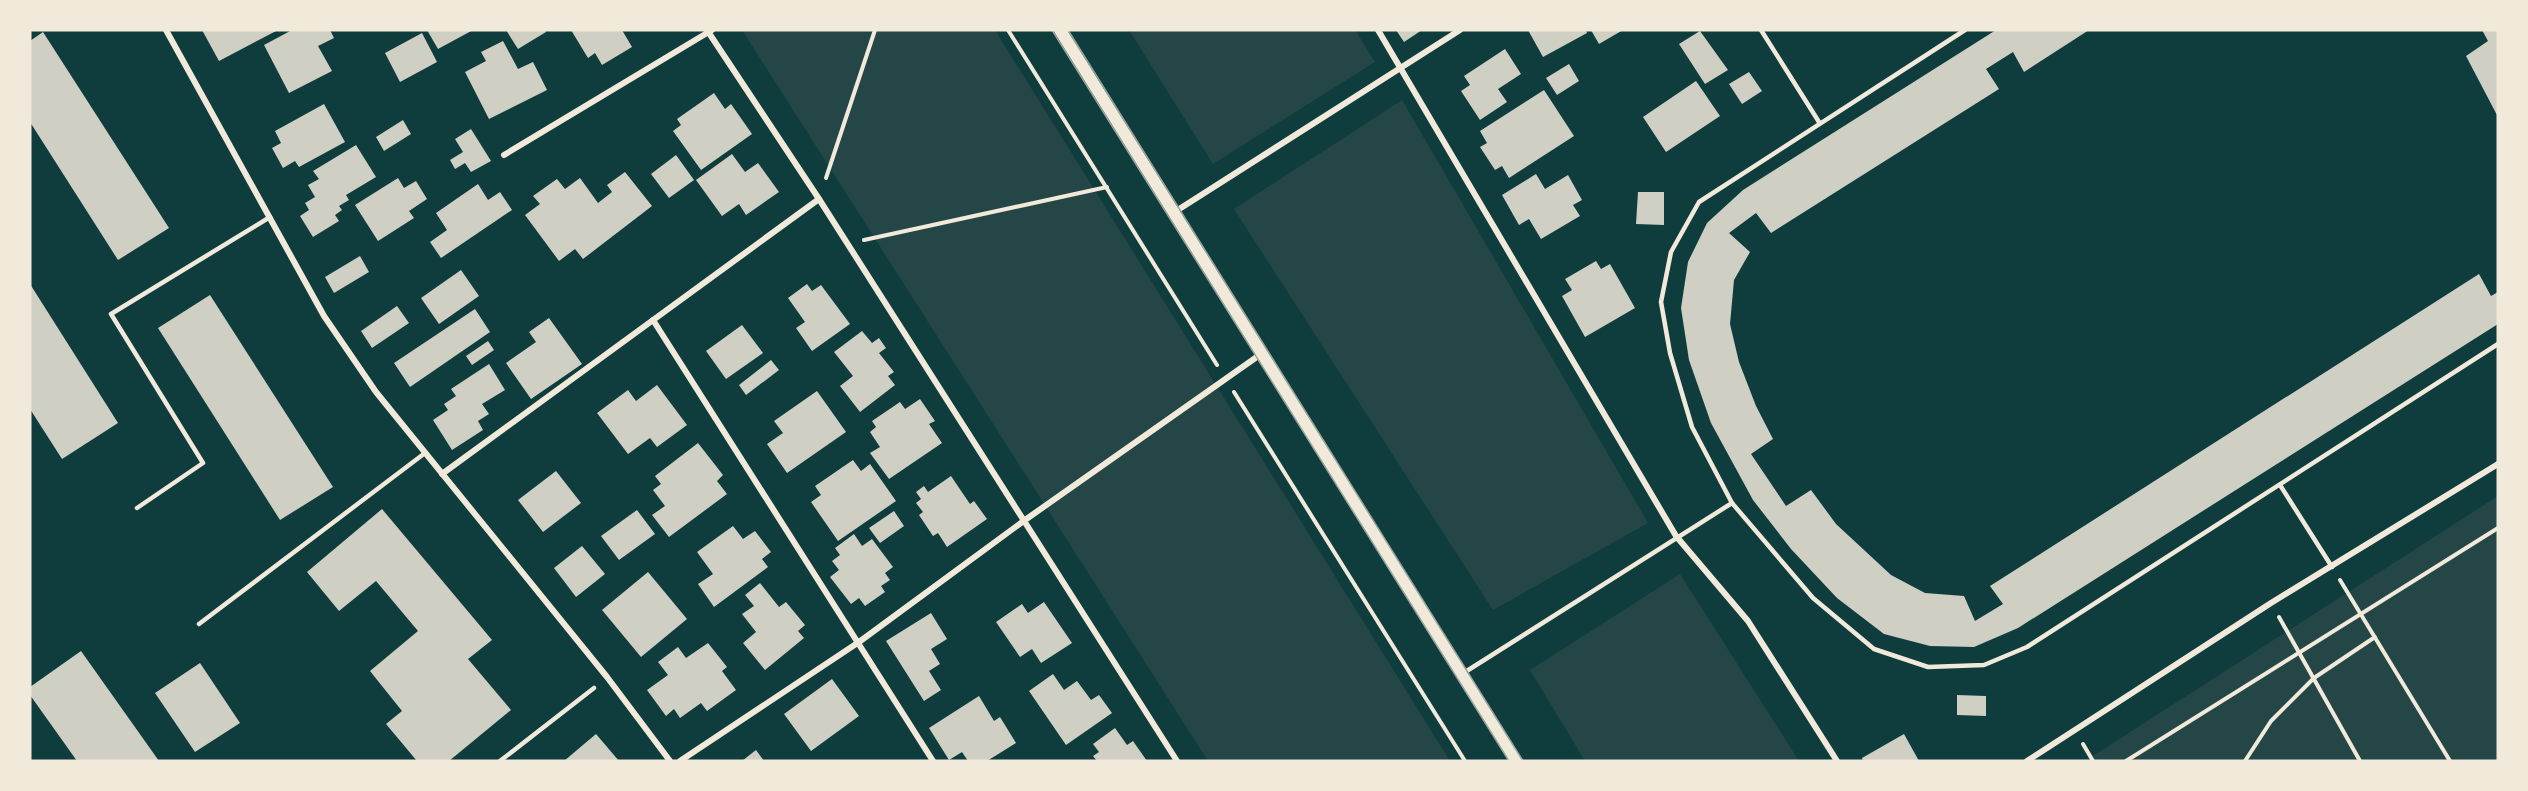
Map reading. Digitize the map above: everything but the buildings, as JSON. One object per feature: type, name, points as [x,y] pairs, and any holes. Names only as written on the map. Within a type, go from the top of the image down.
[{"type":"main road","points":[[1060,30],[1516,761]]},
{"type":"street","points":[[166,30],[324,316],[376,392],[607,677],[670,761]]},
{"type":"street","points":[[1378,30],[1676,536],[1748,621],[1837,761]]},
{"type":"street","points":[[1173,213],[1460,30]]},
{"type":"street","points":[[504,155],[709,31],[1025,520],[1177,761]]},
{"type":"street","points":[[442,474],[819,199]]},
{"type":"street","points":[[653,320],[933,761]]},
{"type":"street","points":[[680,761],[859,642],[1025,520],[1261,354]]},
{"type":"street","points":[[2027,761],[2271,603],[2498,464]]},
{"type":"lane","points":[[1761,30],[1819,122]]},
{"type":"lane","points":[[1965,30],[1699,201],[1671,252],[1661,302],[1670,353],[1692,427],[1732,503],[1812,598],[1874,650],[1928,667],[1984,665],[2027,647],[2498,344]]},
{"type":"lane","points":[[137,508],[203,463],[111,314],[270,217]]},
{"type":"lane","points":[[199,624],[424,453]]},
{"type":"lane","points":[[2280,485],[2331,567]]},
{"type":"lane","points":[[1462,674],[1676,536],[1732,503]]},
{"type":"lane","points":[[500,761],[594,688]]},
{"type":"path","points":[[819,199],[874,30]]},
{"type":"path","points":[[1008,30],[1465,761]]},
{"type":"path","points":[[845,244],[1107,187]]},
{"type":"path","points":[[2126,761],[2498,528]]},
{"type":"path","points":[[2331,567],[2450,761]]},
{"type":"path","points":[[2271,603],[2360,761]]},
{"type":"path","points":[[2245,761],[2271,721],[2314,678],[2375,637]]},
{"type":"shaded area","points":[[742,30],[995,30],[1450,761],[1208,761]]},
{"type":"shaded area","points":[[1129,30],[1355,30],[1375,62],[1213,164]]},
{"type":"shaded area","points":[[1402,100],[1648,523],[1493,610],[1234,209]]},
{"type":"shaded area","points":[[2498,496],[2498,761],[2085,761]]},
{"type":"shaded area","points":[[1680,574],[1799,761],[1585,761],[1530,670]]},
{"type":"tram line","points":[[1052,30],[1509,761]]},
{"type":"tram line","points":[[1068,30],[1523,761]]}]
